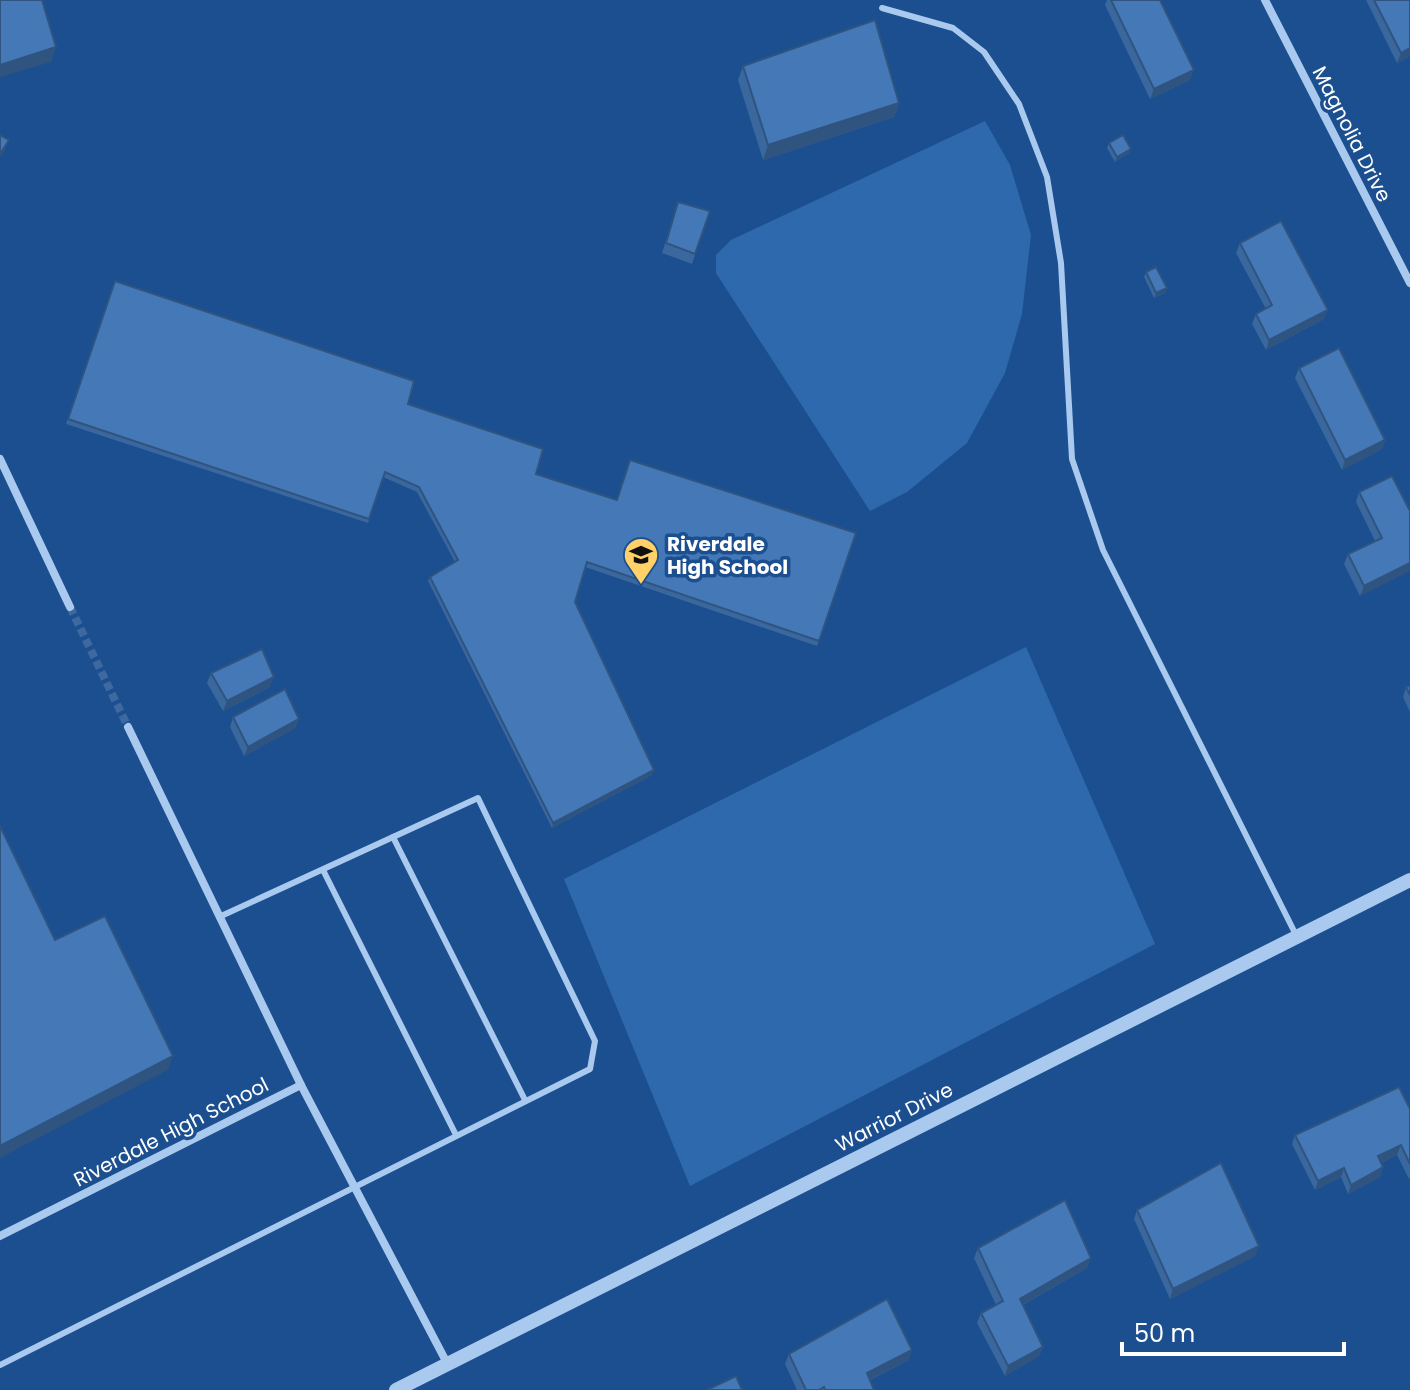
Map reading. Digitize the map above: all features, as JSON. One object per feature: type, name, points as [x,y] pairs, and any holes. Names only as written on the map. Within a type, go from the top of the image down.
[{"type":"street","name":"Magnolia Drive","points":[[1265,0],[1410,283]]},
{"type":"street","points":[[0,459],[70,607]]},
{"type":"street","name":"Riverdale High School","points":[[0,1236],[301,1085],[128,727]]},
{"type":"street","name":"Warrior Drive","points":[[396,1390],[1410,880]]},
{"type":"street","points":[[301,1085],[448,1365]]},
{"type":"lane","points":[[882,8],[953,28],[984,52],[1019,104],[1047,177],[1061,263],[1072,459],[1103,550],[1297,937]]},
{"type":"lane","points":[[0,1365],[590,1069],[595,1041],[478,798],[219,917]]},
{"type":"lane","points":[[393,837],[525,1100]]},
{"type":"lane","points":[[323,870],[456,1135]]},
{"type":"shaded area","points":[[985,121],[1010,165],[1031,235],[1022,314],[1005,373],[967,443],[907,492],[870,511],[716,273],[716,255],[731,240]]},
{"type":"shaded area","points":[[1026,647],[1155,944],[690,1186],[564,879]]},
{"type":"building","points":[[0,0],[42,0],[56,47],[0,65]]},
{"type":"building","points":[[1111,0],[1160,0],[1194,70],[1154,89]]},
{"type":"building","points":[[1374,0],[1410,0],[1410,48],[1401,53]]},
{"type":"building","points":[[875,20],[899,103],[768,145],[743,66]]},
{"type":"building","points":[[0,135],[9,140],[0,154]]},
{"type":"building","points":[[1123,135],[1131,149],[1117,157],[1109,143]]},
{"type":"building","points":[[678,202],[710,211],[695,254],[666,243]]},
{"type":"building","points":[[1281,221],[1328,310],[1269,340],[1256,314],[1272,305],[1240,243]]},
{"type":"building","points":[[1156,267],[1167,288],[1156,293],[1146,272]]},
{"type":"building","points":[[115,281],[414,381],[408,404],[543,449],[536,474],[617,500],[630,460],[856,533],[819,641],[587,562],[575,602],[654,770],[553,823],[430,577],[458,560],[419,487],[385,472],[369,519],[68,419]]},
{"type":"building","points":[[1339,348],[1385,440],[1345,460],[1299,368]]},
{"type":"building","points":[[1392,476],[1410,511],[1410,563],[1364,586],[1348,554],[1382,538],[1359,492]]},
{"type":"building","points":[[262,649],[274,677],[227,701],[211,673]]},
{"type":"building","points":[[285,689],[299,719],[248,747],[233,717]]},
{"type":"building","points":[[0,826],[55,940],[105,916],[173,1056],[0,1146]]},
{"type":"building","points":[[1399,1087],[1410,1109],[1410,1164],[1401,1145],[1378,1156],[1383,1167],[1351,1185],[1344,1168],[1318,1181],[1295,1135]]},
{"type":"building","points":[[1221,1163],[1259,1246],[1173,1289],[1137,1210]]},
{"type":"building","points":[[1065,1200],[1091,1258],[1020,1299],[1043,1347],[1008,1366],[981,1313],[1003,1301],[978,1248]]},
{"type":"building","points":[[887,1299],[912,1350],[867,1373],[874,1390],[825,1390],[824,1387],[806,1390],[789,1354]]},
{"type":"building","points":[[736,1376],[742,1390],[707,1390]]},
{"type":"tunnel","points":[[70,607],[128,727]]},
{"type":"place","name":"Riverdale High School","points":[[641,586]]}]
